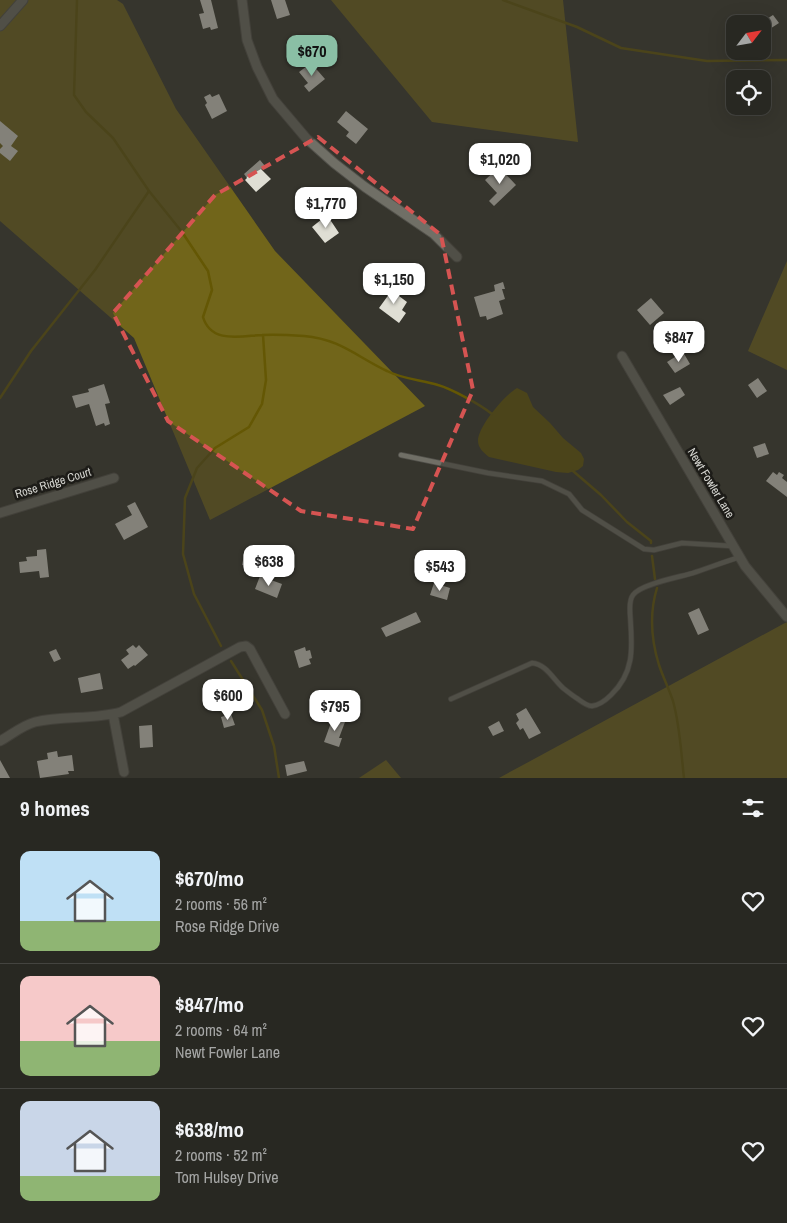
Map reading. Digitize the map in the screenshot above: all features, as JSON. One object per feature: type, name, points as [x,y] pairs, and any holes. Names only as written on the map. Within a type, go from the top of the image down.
[{"type":"street","points":[[0,26],[22,0]]},
{"type":"street","points":[[242,0],[247,40],[273,99],[306,138],[334,163],[365,187],[434,234],[457,257]]},
{"type":"street","name":"Newt Fowler Lane","points":[[622,356],[752,577],[787,617]]},
{"type":"street","name":"Rose Ridge Court","points":[[0,513],[114,478]]},
{"type":"street","points":[[0,740],[33,722],[72,717],[104,717],[121,712],[240,647],[246,646],[250,649],[285,714]]},
{"type":"street","points":[[113,714],[124,772]]},
{"type":"lane","points":[[402,455],[542,481],[569,494],[582,510],[644,549],[654,550],[682,544],[734,546]]},
{"type":"lane","points":[[451,698],[532,663],[537,663],[563,688],[583,703],[590,706],[598,704],[614,692],[628,672],[632,651],[630,608],[633,595],[637,591],[653,584],[740,557]]},
{"type":"highlighted area","points":[[318,137],[441,235],[473,390],[413,529],[301,511],[168,421],[113,313],[215,195]]},
{"type":"shaded area","points":[[0,0],[117,0],[123,4],[176,109],[275,251],[425,406],[210,520],[134,338],[0,221]]},
{"type":"shaded area","points":[[331,0],[563,0],[578,142],[432,122]]},
{"type":"shaded area","points":[[787,261],[787,370],[748,351]]},
{"type":"shaded area","points":[[517,388],[527,393],[533,407],[563,438],[581,453],[584,459],[583,466],[578,470],[568,473],[556,472],[489,457],[479,446],[479,435],[487,419],[499,404]]},
{"type":"shaded area","points":[[787,622],[787,778],[499,778],[783,624]]},
{"type":"shaded area","points":[[386,760],[401,778],[359,778]]},
{"type":"building","points":[[200,0],[211,0],[218,28],[211,30],[210,27],[203,29],[199,14],[204,13]]},
{"type":"building","points":[[271,0],[285,0],[290,15],[277,19]]},
{"type":"building","points":[[773,15],[779,23],[771,28],[771,16]]},
{"type":"building","points":[[311,63],[325,79],[309,92],[304,86],[308,83],[299,72]]},
{"type":"building","points":[[210,94],[212,97],[219,94],[227,111],[212,119],[205,105],[207,103],[204,97]]},
{"type":"building","points":[[346,111],[368,129],[356,144],[346,136],[349,132],[337,122]]},
{"type":"building","points":[[0,121],[18,136],[11,146],[18,151],[10,161],[0,153],[0,149],[3,146],[0,143]]},
{"type":"building","points":[[260,160],[265,166],[261,169],[271,179],[256,192],[245,180],[247,178],[244,174]]},
{"type":"building","points":[[499,167],[516,185],[494,206],[489,201],[497,193],[485,180]]},
{"type":"building","points":[[327,215],[339,233],[325,243],[312,227]]},
{"type":"building","points":[[503,282],[505,289],[502,289],[505,299],[499,301],[503,314],[487,320],[486,316],[480,317],[474,297],[495,291],[494,285]]},
{"type":"building","points":[[395,286],[402,291],[399,296],[407,302],[402,310],[406,313],[399,323],[379,308]]},
{"type":"building","points":[[651,298],[664,313],[650,325],[637,310]]},
{"type":"building","points":[[683,352],[690,364],[675,373],[667,362]]},
{"type":"building","points":[[758,378],[767,391],[757,398],[748,385]]},
{"type":"building","points":[[104,384],[110,403],[105,404],[110,424],[105,426],[104,423],[96,426],[89,404],[76,408],[72,396],[89,392],[88,389]]},
{"type":"building","points":[[680,387],[685,395],[670,405],[663,395]]},
{"type":"building","points":[[765,443],[769,454],[757,458],[753,447]]},
{"type":"building","points":[[773,472],[777,475],[779,472],[784,475],[782,478],[787,482],[787,497],[766,481]]},
{"type":"building","points":[[135,502],[148,527],[124,540],[115,524],[132,515],[127,506]]},
{"type":"building","points":[[46,549],[49,577],[40,578],[39,571],[20,573],[19,562],[27,561],[26,557],[37,556],[37,550]]},
{"type":"building","points":[[244,555],[251,556],[249,567],[242,565]]},
{"type":"building","points":[[260,576],[282,584],[277,598],[255,589]]},
{"type":"building","points":[[434,583],[450,588],[447,600],[430,595]]},
{"type":"building","points":[[699,608],[709,630],[698,635],[688,613]]},
{"type":"building","points":[[416,612],[421,622],[386,637],[381,628]]},
{"type":"building","points":[[133,645],[136,648],[139,645],[148,655],[135,666],[128,669],[121,660],[129,654],[126,650]]},
{"type":"building","points":[[305,647],[306,651],[310,650],[312,658],[309,659],[311,664],[299,668],[294,651]]},
{"type":"building","points":[[56,649],[61,659],[54,662],[49,652]]},
{"type":"building","points":[[100,673],[103,689],[81,693],[78,678]]},
{"type":"building","points":[[526,708],[541,733],[529,739],[523,728],[520,730],[516,723],[519,720],[516,714]]},
{"type":"building","points":[[231,714],[235,725],[224,728],[221,717]]},
{"type":"building","points":[[333,717],[345,722],[339,738],[342,738],[339,747],[324,742]]},
{"type":"building","points":[[499,721],[504,731],[493,736],[488,727]]},
{"type":"building","points":[[152,725],[153,747],[140,748],[139,726]]},
{"type":"building","points":[[57,751],[58,757],[72,755],[74,771],[68,771],[69,774],[40,778],[37,761],[48,759],[47,753]]},
{"type":"building","points":[[0,760],[10,778],[0,778]]},
{"type":"building","points":[[304,761],[307,771],[287,776],[285,765]]},
{"type":"waterway","points":[[77,0],[74,95],[86,112],[113,138],[149,191],[182,232],[208,271],[212,290],[203,317],[207,326],[220,335],[236,337],[283,335],[304,336],[328,341],[348,349],[393,374],[451,390],[492,414]]},
{"type":"waterway","points":[[503,0],[577,27],[621,48],[707,61],[787,60]]},
{"type":"waterway","points":[[0,398],[31,351],[95,270],[149,191]]},
{"type":"waterway","points":[[221,646],[194,594],[183,554],[185,498],[197,468],[215,448],[249,427],[262,404],[266,380],[263,335]]},
{"type":"waterway","points":[[573,471],[651,543]]},
{"type":"waterway","points":[[652,556],[655,579]]},
{"type":"waterway","points":[[657,588],[652,617],[654,646],[675,710],[684,778]]},
{"type":"waterway","points":[[231,661],[262,710],[274,746],[279,778]]}]
